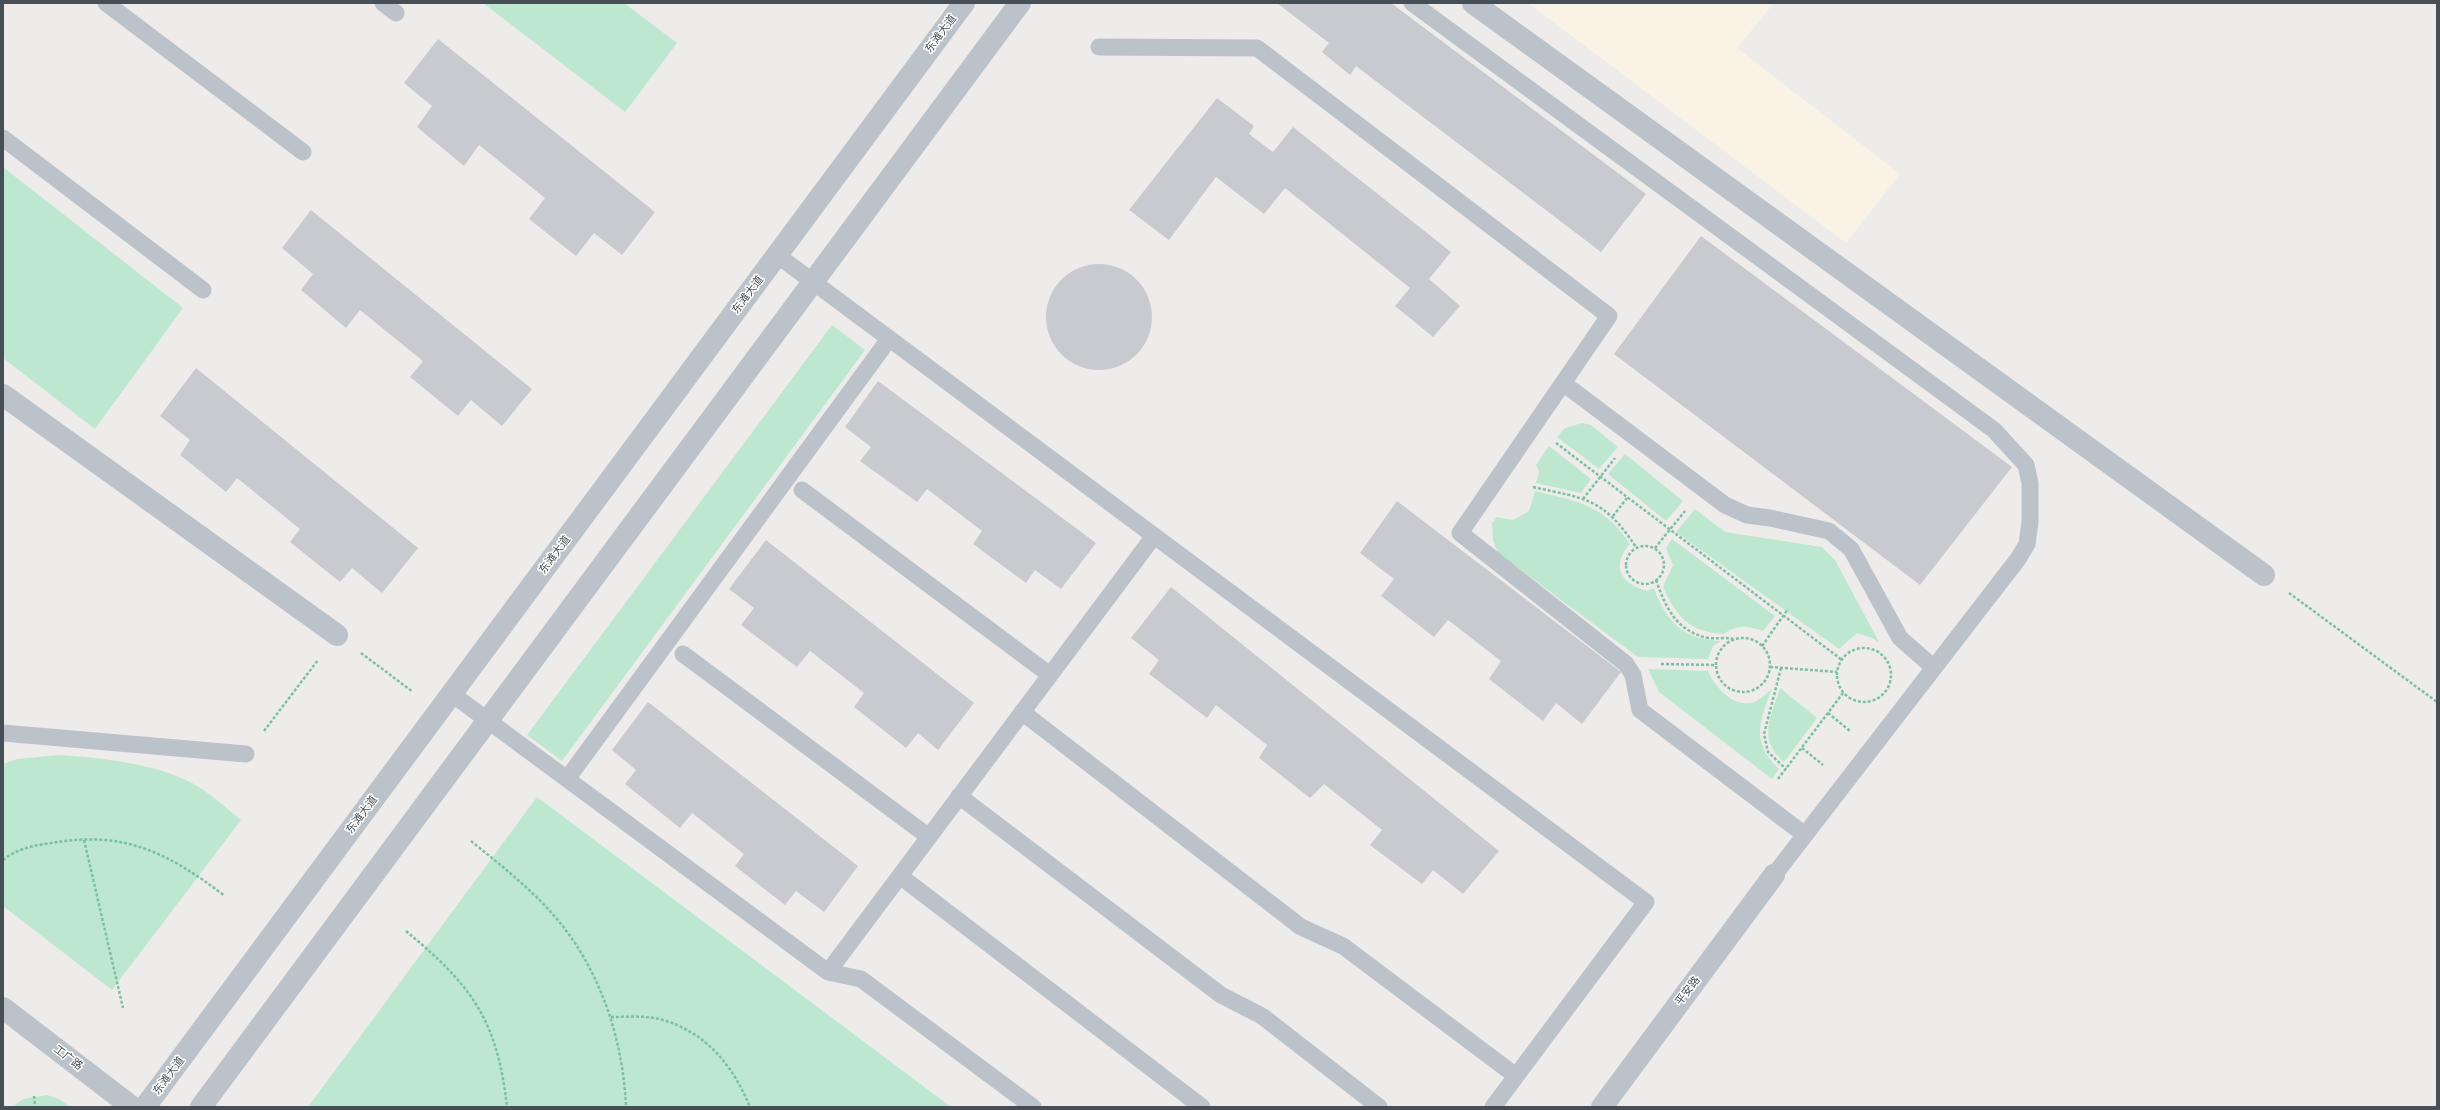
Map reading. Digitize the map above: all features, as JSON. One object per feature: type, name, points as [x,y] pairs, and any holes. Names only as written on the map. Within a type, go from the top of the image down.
[{"type":"street","name":"东滩大道","points":[[145,1107],[964,3]]},
{"type":"street","points":[[201,1107],[1020,3]]},
{"type":"street","points":[[1473,3],[2264,575]]},
{"type":"street","points":[[3,395],[337,635]]},
{"type":"street","name":"平安路","points":[[1602,1107],[1774,875]]},
{"type":"street","name":"工广路","points":[[3,1008],[132,1107]]},
{"type":"lane","points":[[106,3],[303,152]]},
{"type":"lane","points":[[383,3],[396,13]]},
{"type":"lane","points":[[1412,3],[1994,430],[2026,465],[2030,483],[2027,544],[2018,559],[1774,875]]},
{"type":"lane","points":[[1099,47],[1257,48],[1609,316],[1460,533],[1626,664],[1633,675],[1640,710],[1805,835]]},
{"type":"lane","points":[[3,138],[203,290]]},
{"type":"lane","points":[[777,255],[1646,902],[1493,1107]]},
{"type":"lane","points":[[567,779],[889,339]]},
{"type":"lane","points":[[1563,384],[1725,505],[1747,516],[1770,518],[1829,531],[1851,549],[1900,638],[1934,668]]},
{"type":"lane","points":[[802,490],[1050,675]]},
{"type":"lane","points":[[828,972],[1154,536]]},
{"type":"lane","points":[[683,654],[929,837]]},
{"type":"lane","points":[[446,702],[488,720],[828,972],[861,979],[1033,1107]]},
{"type":"lane","points":[[1022,712],[1301,927],[1343,946],[1516,1076]]},
{"type":"lane","points":[[3,733],[246,754]]},
{"type":"lane","points":[[959,796],[1221,995],[1262,1016],[1379,1107]]},
{"type":"lane","points":[[900,876],[1202,1107]]},
{"type":"path","points":[[1533,426],[1842,660]]},
{"type":"path","points":[[1583,499],[1633,436]]},
{"type":"path","points":[[1533,487],[1583,499],[1607,511],[1613,516],[1636,547]]},
{"type":"path","points":[[1655,548],[1703,489]]},
{"type":"path","points":[[1613,516],[1627,498]]},
{"type":"path","points":[[1642,545],[1655,548],[1663,557],[1664,570],[1656,580],[1651,583],[1638,583],[1628,575],[1626,562],[1627,556],[1636,547],[1642,545]]},
{"type":"path","points":[[2264,575],[2437,702]]},
{"type":"path","points":[[1656,580],[1666,607],[1684,626],[1696,634],[1710,638],[1724,637],[1733,639],[1751,639],[1762,646],[1770,658],[1768,676],[1756,689],[1748,693],[1739,693],[1723,685],[1718,677],[1716,665],[1719,651],[1733,639]]},
{"type":"path","points":[[1762,646],[1788,609]]},
{"type":"path","points":[[246,754],[337,635],[446,702]]},
{"type":"path","points":[[1868,648],[1883,656],[1891,673],[1886,691],[1871,701],[1862,702],[1853,700],[1844,693],[1837,680],[1837,672],[1842,660],[1851,651],[1868,648]]},
{"type":"path","points":[[1626,664],[1716,665]]},
{"type":"path","points":[[1770,667],[1837,672]]},
{"type":"path","points":[[1781,668],[1764,734],[1768,752],[1786,769]]},
{"type":"path","points":[[1775,783],[1844,693]]},
{"type":"path","points":[[3,860],[22,850],[42,844],[84,840],[111,841],[136,845],[158,852],[178,862],[225,896]]},
{"type":"path","points":[[84,840],[123,1008]]},
{"type":"path","points":[[471,841],[513,874],[549,910],[563,928],[592,973],[611,1017],[625,1088],[626,1107]]},
{"type":"path","points":[[406,930],[454,973],[479,1007],[500,1059],[507,1107]]},
{"type":"path","points":[[611,1017],[641,1017],[662,1020],[682,1028],[706,1042],[729,1065],[750,1107]]},
{"type":"path","points":[[34,1096],[36,1107]]},
{"type":"shaded area","points":[[1528,3],[1774,3],[1737,48],[1900,174],[1846,243]]},
{"type":"green space","points":[[483,3],[624,3],[677,43],[625,112]]},
{"type":"green space","points":[[3,167],[183,308],[95,429],[3,358]]},
{"type":"green space","points":[[832,325],[865,350],[562,761],[527,735]]},
{"type":"green space","points":[[1582,423],[1591,425],[1618,447],[1599,469],[1557,437],[1565,428]]},
{"type":"green space","points":[[1549,446],[1591,479],[1581,493],[1536,483],[1539,472],[1536,465]]},
{"type":"green space","points":[[1625,454],[1683,501],[1666,521],[1608,474]]},
{"type":"green space","points":[[1535,491],[1577,502],[1600,513],[1610,520],[1630,544],[1624,552],[1620,567],[1621,573],[1625,579],[1638,588],[1647,591],[1654,588],[1664,610],[1678,627],[1687,633],[1708,640],[1721,641],[1713,646],[1708,659],[1638,657],[1498,553],[1493,540],[1492,523],[1497,517],[1513,520],[1529,511]]},
{"type":"green space","points":[[1695,509],[1725,532],[1822,547],[1835,560],[1879,642],[1857,633],[1839,649],[1676,532]]},
{"type":"green space","points":[[1672,539],[1775,616],[1763,631],[1752,628],[1738,627],[1724,634],[1712,633],[1693,626],[1679,615],[1663,587],[1673,565],[1666,548]]},
{"type":"green space","points":[[1648,669],[1708,671],[1720,690],[1739,702],[1754,702],[1772,689],[1764,711],[1760,731],[1764,750],[1779,769],[1772,779],[1659,692]]},
{"type":"green space","points":[[1780,688],[1817,718],[1784,762],[1771,745],[1768,736],[1770,718]]},
{"type":"green space","points":[[60,755],[110,760],[144,766],[177,776],[205,791],[241,820],[112,990],[3,906],[3,764],[17,759]]},
{"type":"green space","points":[[537,797],[951,1107],[308,1107]]},
{"type":"green space","points":[[47,1095],[59,1099],[70,1107],[12,1107],[23,1099]]},
{"type":"building","points":[[1277,3],[1391,3],[1646,194],[1601,252],[1356,66],[1350,75],[1322,52],[1329,43]]},
{"type":"building","points":[[438,39],[655,212],[622,255],[594,233],[576,256],[529,219],[545,198],[479,145],[464,166],[417,127],[432,106],[404,83]]},
{"type":"building","points":[[1217,98],[1254,126],[1249,134],[1273,152],[1293,127],[1451,252],[1429,279],[1460,306],[1433,337],[1395,306],[1410,288],[1285,188],[1264,214],[1216,177],[1169,240],[1129,210]]},
{"type":"building","points":[[311,210],[532,389],[502,426],[471,400],[458,416],[410,377],[423,361],[360,310],[346,328],[301,290],[313,274],[282,248]]},
{"type":"building","points":[[1701,236],[2012,467],[1920,585],[1614,354]]},
{"type":"building","points":[[1099,264],[1119,268],[1137,279],[1148,297],[1152,317],[1148,337],[1137,355],[1119,366],[1099,370],[1079,366],[1061,355],[1050,337],[1046,317],[1050,297],[1061,279],[1079,268]]},
{"type":"building","points":[[196,368],[418,548],[382,593],[352,568],[340,582],[290,542],[300,529],[237,478],[226,492],[180,455],[190,440],[160,416]]},
{"type":"building","points":[[878,381],[1096,543],[1061,589],[1035,570],[1026,583],[973,544],[982,531],[927,489],[917,502],[860,461],[871,447],[845,427]]},
{"type":"building","points":[[1397,501],[1621,672],[1582,724],[1556,703],[1543,721],[1489,679],[1501,661],[1448,620],[1434,637],[1381,596],[1394,579],[1360,553]]},
{"type":"building","points":[[766,540],[974,703],[938,750],[918,733],[906,748],[854,707],[864,693],[810,651],[797,667],[741,625],[754,608],[729,589]]},
{"type":"building","points":[[1171,587],[1499,851],[1463,894],[1433,870],[1422,884],[1370,845],[1382,830],[1324,784],[1310,798],[1259,758],[1267,745],[1216,705],[1207,718],[1149,674],[1159,660],[1131,638]]},
{"type":"building","points":[[648,702],[858,866],[824,912],[796,891],[785,905],[735,866],[744,854],[692,813],[680,828],[625,784],[636,770],[612,750]]}]
